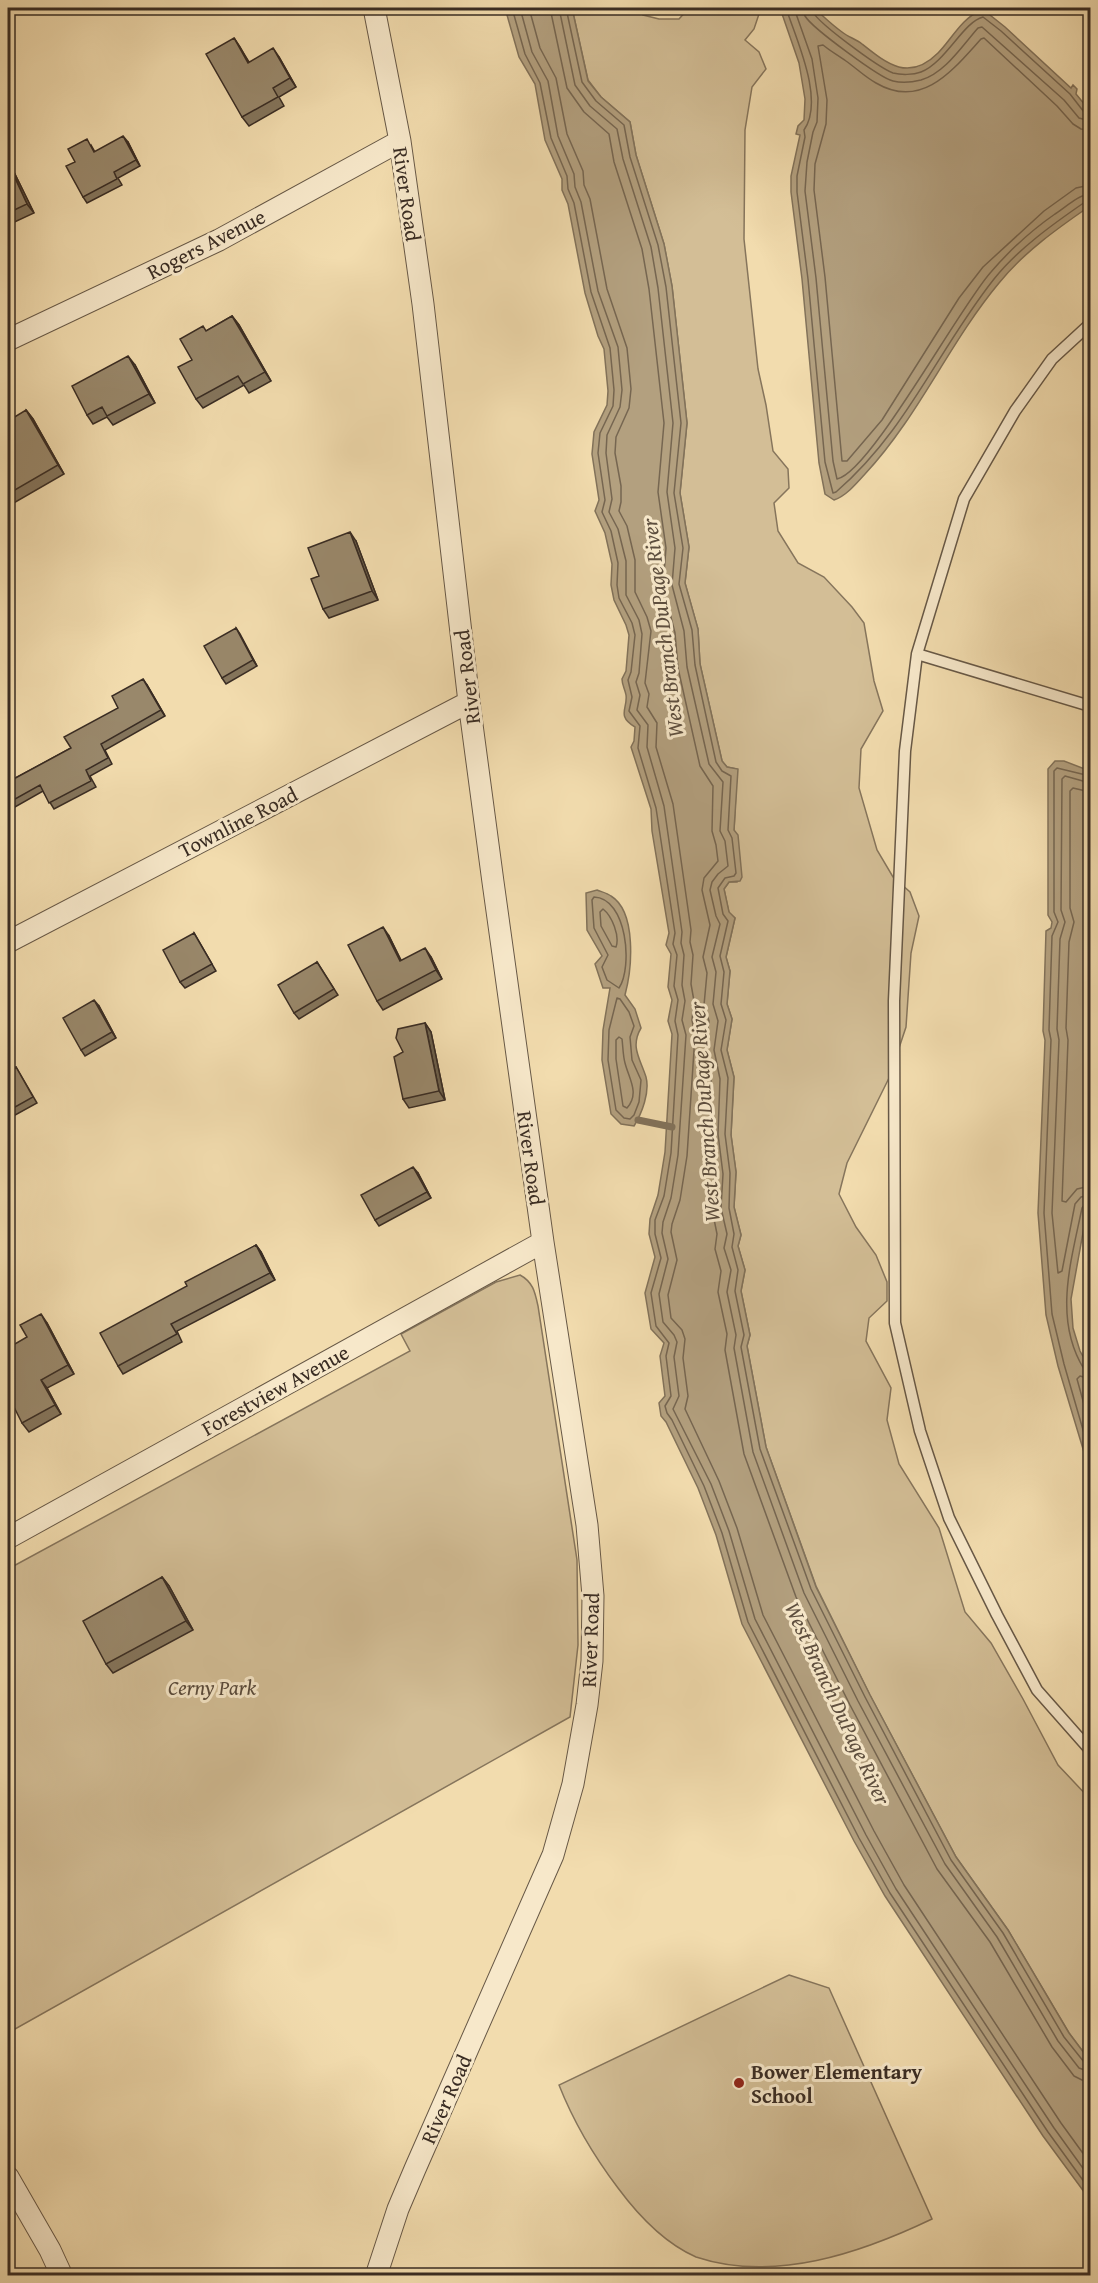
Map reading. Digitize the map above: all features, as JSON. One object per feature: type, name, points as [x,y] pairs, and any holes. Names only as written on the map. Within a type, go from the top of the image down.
[{"type":"street","name":"River Road","points":[[374,8],[400,141],[423,304],[469,702],[543,1242],[587,1525],[593,1596],[592,1661],[580,1749],[573,1784],[553,1855],[407,2189],[376,2276]]},
{"type":"street","name":"Rogers Avenue","points":[[8,340],[219,240],[400,141]]},
{"type":"street","name":"Townline Road","points":[[8,942],[469,702]]},
{"type":"street","name":"Forestview Avenue","points":[[8,1538],[543,1242]]},
{"type":"street","points":[[8,2177],[50,2250],[62,2276]]},
{"type":"lane","points":[[1090,324],[1052,359],[1015,411],[964,499],[917,654],[905,751],[894,1000],[895,1323],[920,1431],[949,1518],[997,1615],[1037,1690],[1090,1750]]},
{"type":"lane","points":[[917,654],[1090,706]]},
{"type":"green space","points":[[572,8],[634,8],[643,15],[659,19],[679,19],[689,8],[752,8],[759,14],[754,29],[745,40],[759,52],[766,69],[752,87],[745,130],[744,239],[758,369],[773,451],[788,469],[789,488],[774,503],[778,531],[798,563],[824,577],[864,623],[874,681],[883,711],[861,749],[859,788],[877,850],[893,877],[910,892],[919,916],[911,953],[906,1027],[889,1078],[847,1163],[839,1194],[856,1227],[876,1255],[887,1282],[887,1301],[869,1318],[866,1341],[891,1388],[887,1420],[899,1464],[939,1528],[965,1612],[991,1643],[1058,1765],[1090,1799],[1090,2061],[1069,2033],[1008,1930],[956,1857],[870,1695],[816,1586],[766,1447],[747,1346],[750,1335],[741,1291],[745,1270],[738,1246],[741,1235],[734,1207],[736,1172],[731,1135],[734,1077],[727,1050],[732,1019],[727,1004],[730,971],[726,957],[735,918],[729,913],[724,889],[729,882],[737,882],[734,831],[737,769],[727,767],[722,761],[700,664],[698,629],[685,583],[689,547],[680,493],[687,423],[672,286],[664,244],[636,155],[630,122],[601,97],[588,80]]},
{"type":"green space","name":"Cerny Park","points":[[520,1275],[531,1284],[538,1306],[577,1560],[578,1645],[570,1717],[8,2033],[8,1569],[410,1351],[401,1334],[496,1282]]},
{"type":"green space","points":[[789,1975],[829,1988],[932,2219],[847,2253],[786,2265],[756,2267],[726,2264],[696,2257],[663,2236],[626,2198],[585,2138],[559,2085]]},
{"type":"water","name":"West Branch DuPage River","points":[[505,8],[572,8],[588,81],[601,97],[630,122],[636,155],[664,244],[672,286],[687,423],[680,493],[689,547],[685,583],[698,629],[700,664],[722,761],[727,767],[738,769],[734,830],[738,835],[742,877],[740,881],[729,882],[724,889],[729,912],[735,918],[726,957],[730,971],[727,1004],[732,1019],[727,1050],[734,1077],[731,1135],[736,1172],[734,1207],[741,1235],[738,1246],[745,1270],[741,1291],[750,1335],[747,1346],[766,1447],[816,1587],[870,1695],[956,1857],[1008,1930],[1069,2033],[1090,2061],[1090,2200],[1043,2136],[885,1896],[854,1841],[742,1624],[716,1535],[698,1488],[661,1416],[659,1403],[665,1396],[660,1356],[664,1343],[651,1329],[645,1293],[655,1257],[649,1234],[650,1219],[658,1195],[665,1152],[672,1034],[668,1021],[672,1000],[668,987],[671,954],[666,945],[669,933],[652,831],[651,809],[631,747],[635,727],[624,715],[626,695],[622,679],[626,671],[629,635],[614,600],[611,585],[612,564],[605,533],[595,511],[599,500],[592,454],[594,432],[607,405],[608,391],[604,349],[585,293],[568,204],[562,190],[562,179],[545,140],[535,84],[519,57]]},
{"type":"water","points":[[780,8],[814,8],[838,29],[860,42],[880,58],[898,67],[908,68],[927,62],[968,19],[981,8],[986,8],[990,15],[1071,88],[1073,85],[1077,89],[1076,94],[1090,111],[1090,206],[1042,241],[999,283],[981,306],[884,452],[851,489],[834,500],[825,494],[819,463],[802,279],[791,192],[791,176],[800,135],[796,134],[798,126],[804,120],[805,99],[799,63]]},
{"type":"water","points":[[1055,761],[1064,761],[1090,771],[1090,1194],[1071,1299],[1073,1328],[1080,1351],[1090,1369],[1090,1472],[1058,1366],[1046,1315],[1038,1213],[1045,1040],[1043,1031],[1046,931],[1051,928],[1052,922],[1048,915],[1048,769]]},
{"type":"water","points":[[597,890],[609,895],[619,904],[629,928],[631,956],[625,995],[635,1009],[641,1028],[636,1047],[647,1083],[644,1102],[634,1126],[621,1124],[611,1114],[602,1060],[603,1030],[610,988],[603,988],[595,964],[602,956],[587,930],[586,893]]},
{"type":"building","points":[[234,38],[248,63],[273,48],[290,78],[273,88],[278,97],[242,117],[206,54]]},
{"type":"building","points":[[123,136],[136,160],[114,172],[117,179],[83,197],[66,166],[75,162],[68,149],[87,139],[94,152]]},
{"type":"building","points":[[8,163],[27,204],[8,213]]},
{"type":"building","points":[[232,316],[265,372],[243,384],[238,376],[196,399],[178,367],[192,360],[180,339],[203,326],[206,331]]},
{"type":"building","points":[[128,356],[149,394],[107,416],[102,407],[87,415],[72,386]]},
{"type":"building","points":[[26,410],[58,465],[8,494],[8,448],[10,446],[8,421]]},
{"type":"building","points":[[350,532],[372,591],[323,609],[311,579],[319,576],[308,548]]},
{"type":"building","points":[[236,628],[253,660],[222,678],[204,646]]},
{"type":"building","points":[[143,679],[161,710],[101,744],[108,758],[86,770],[91,781],[49,803],[40,785],[8,803],[8,782],[71,748],[64,737],[118,708],[112,696]]},
{"type":"building","points":[[383,927],[400,961],[425,948],[436,970],[377,1001],[348,945]]},
{"type":"building","points":[[194,933],[212,964],[180,982],[163,950]]},
{"type":"building","points":[[317,962],[334,989],[294,1013],[278,985]]},
{"type":"building","points":[[94,1000],[112,1032],[81,1050],[63,1018]]},
{"type":"building","points":[[425,1023],[439,1091],[403,1099],[394,1057],[403,1052],[396,1038],[398,1029]]},
{"type":"building","points":[[16,1067],[33,1097],[8,1111],[8,1072]]},
{"type":"building","points":[[413,1167],[427,1192],[375,1220],[361,1195]]},
{"type":"building","points":[[256,1245],[270,1273],[171,1324],[177,1334],[118,1366],[100,1333],[187,1286],[185,1282]]},
{"type":"building","points":[[41,1314],[68,1365],[41,1380],[55,1405],[22,1423],[8,1395],[8,1348],[27,1337],[20,1325]]},
{"type":"building","points":[[162,1577],[186,1621],[106,1664],[83,1621]]},
{"type":"waterway","points":[[638,1120],[672,1127]]},
{"type":"place","name":"Bower Elementary School","points":[[739,2083]]}]
